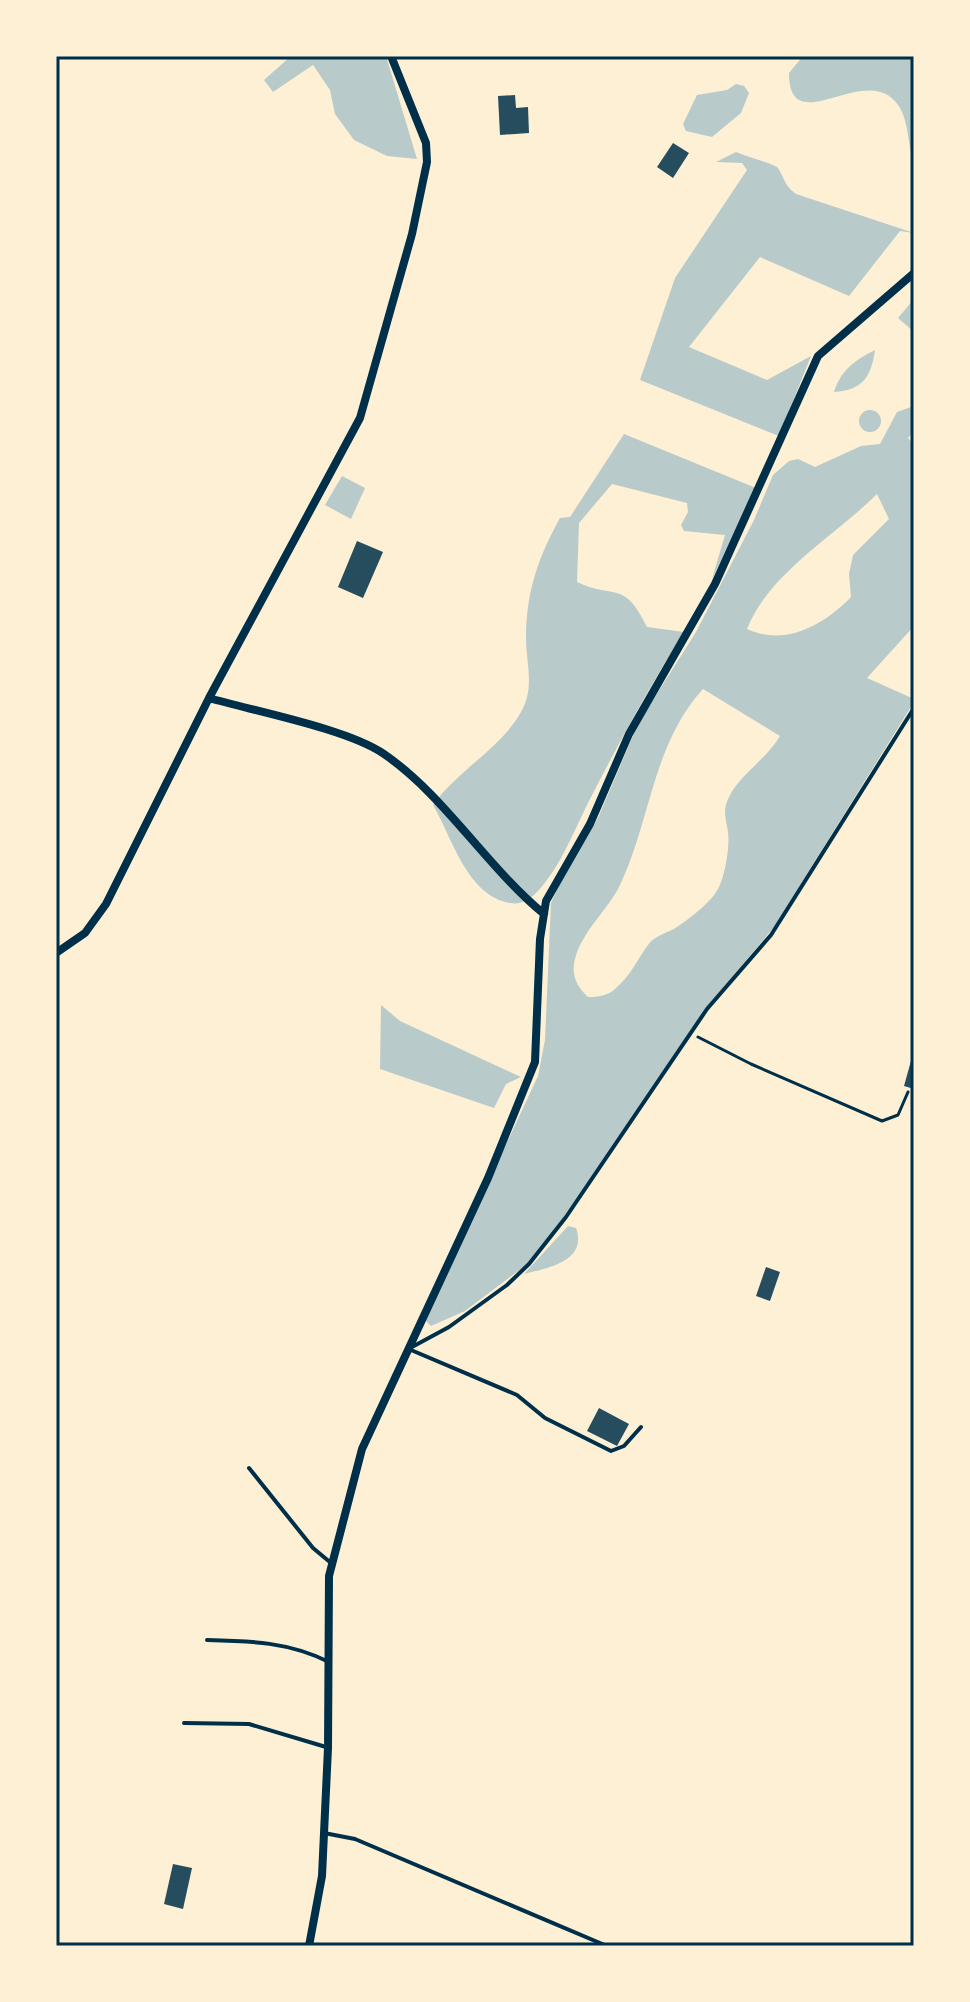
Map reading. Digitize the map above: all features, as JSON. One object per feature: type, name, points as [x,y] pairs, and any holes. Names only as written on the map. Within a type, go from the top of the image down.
[{"type":"street","points":[[56,953],[85,933],[106,904],[209,698],[347,448],[360,418],[426,176],[426,143],[391,56]]},
{"type":"street","points":[[309,1946],[322,1876],[332,1563],[362,1449],[488,1178],[535,1062],[546,901],[590,824],[629,734],[715,584],[818,356],[914,273]]},
{"type":"street","points":[[209,698],[355,740],[382,752],[406,771],[481,853],[544,914]]},
{"type":"lane","points":[[409,1349],[472,1310],[529,1264],[566,1217],[707,1009],[771,935],[914,708]]},
{"type":"lane","points":[[409,1349],[517,1395],[545,1418],[611,1451],[624,1446],[641,1427]]},
{"type":"lane","points":[[249,1468],[313,1548],[332,1563]]},
{"type":"lane","points":[[207,1640],[274,1642],[305,1650],[329,1662]]},
{"type":"lane","points":[[184,1723],[249,1724],[328,1748]]},
{"type":"lane","points":[[324,1833],[355,1839],[607,1946]]},
{"type":"path","points":[[691,1034],[751,1064],[882,1121],[898,1115],[908,1092]]},
{"type":"shaded area","points":[[291,56],[386,56],[417,159],[387,156],[354,140],[335,114],[330,90],[313,65],[273,92],[264,80]]},
{"type":"shaded area","points":[[803,56],[914,56],[914,165],[902,111],[884,93],[868,90],[815,102],[802,101],[792,93],[789,73]]},
{"type":"shaded area","points":[[736,84],[744,86],[749,93],[741,113],[712,137],[686,131],[683,124],[697,95],[727,90]]},
{"type":"shaded area","points":[[736,152],[778,168],[796,194],[914,233],[900,231],[849,296],[760,257],[689,347],[767,380],[811,356],[779,436],[640,380],[675,278],[747,170],[742,163],[716,162]]},
{"type":"shaded area","points":[[914,299],[914,332],[898,318]]},
{"type":"shaded area","points":[[875,350],[871,368],[864,380],[852,388],[834,392],[850,366]]},
{"type":"shaded area","points":[[914,406],[914,431],[908,438],[914,445],[914,626],[867,678],[914,699],[914,702],[774,927],[705,1009],[610,1154],[530,1262],[465,1311],[431,1326],[426,1321],[429,1309],[538,1076],[545,1040],[551,903],[598,818],[638,724],[696,632],[754,520],[773,475],[789,461],[798,459],[815,467],[861,446],[880,444],[897,412]],"holes":[[[877,494],[889,519],[853,555],[849,574],[851,597],[829,616],[803,630],[775,636],[747,629],[757,609],[787,573]],[[703,689],[780,736],[740,781],[727,802],[728,853],[716,893],[686,921],[650,942],[626,978],[613,991],[603,996],[588,997],[580,989],[574,975],[578,949],[620,885],[662,758],[686,711]]]},
{"type":"shaded area","points":[[870,410],[878,413],[881,421],[878,429],[870,432],[862,429],[859,421],[862,413]]},
{"type":"shaded area","points":[[624,434],[756,488],[712,579],[725,535],[684,531],[681,525],[688,512],[687,503],[612,484],[579,523],[577,582],[625,596],[647,627],[684,632],[624,734],[546,882],[521,903],[510,903],[495,898],[472,877],[433,805],[454,781],[503,737],[521,712],[529,683],[526,634],[529,602],[540,560],[560,518],[570,517]]},
{"type":"shaded area","points":[[342,476],[365,488],[351,519],[325,505]]},
{"type":"shaded area","points":[[381,1005],[400,1021],[521,1077],[506,1084],[494,1108],[380,1069]]},
{"type":"shaded area","points":[[568,1226],[576,1228],[578,1239],[571,1256],[553,1266],[524,1274]]},
{"type":"building","points":[[515,95],[516,108],[528,107],[529,133],[500,135],[498,96]]},
{"type":"building","points":[[673,143],[689,153],[673,178],[657,167]]},
{"type":"building","points":[[357,541],[383,552],[363,598],[338,587]]},
{"type":"building","points":[[914,1050],[914,1089],[904,1086]]},
{"type":"building","points":[[766,1267],[780,1272],[770,1301],[756,1296]]},
{"type":"building","points":[[599,1408],[629,1424],[617,1446],[587,1431]]},
{"type":"building","points":[[173,1864],[192,1868],[183,1909],[164,1904]]}]
